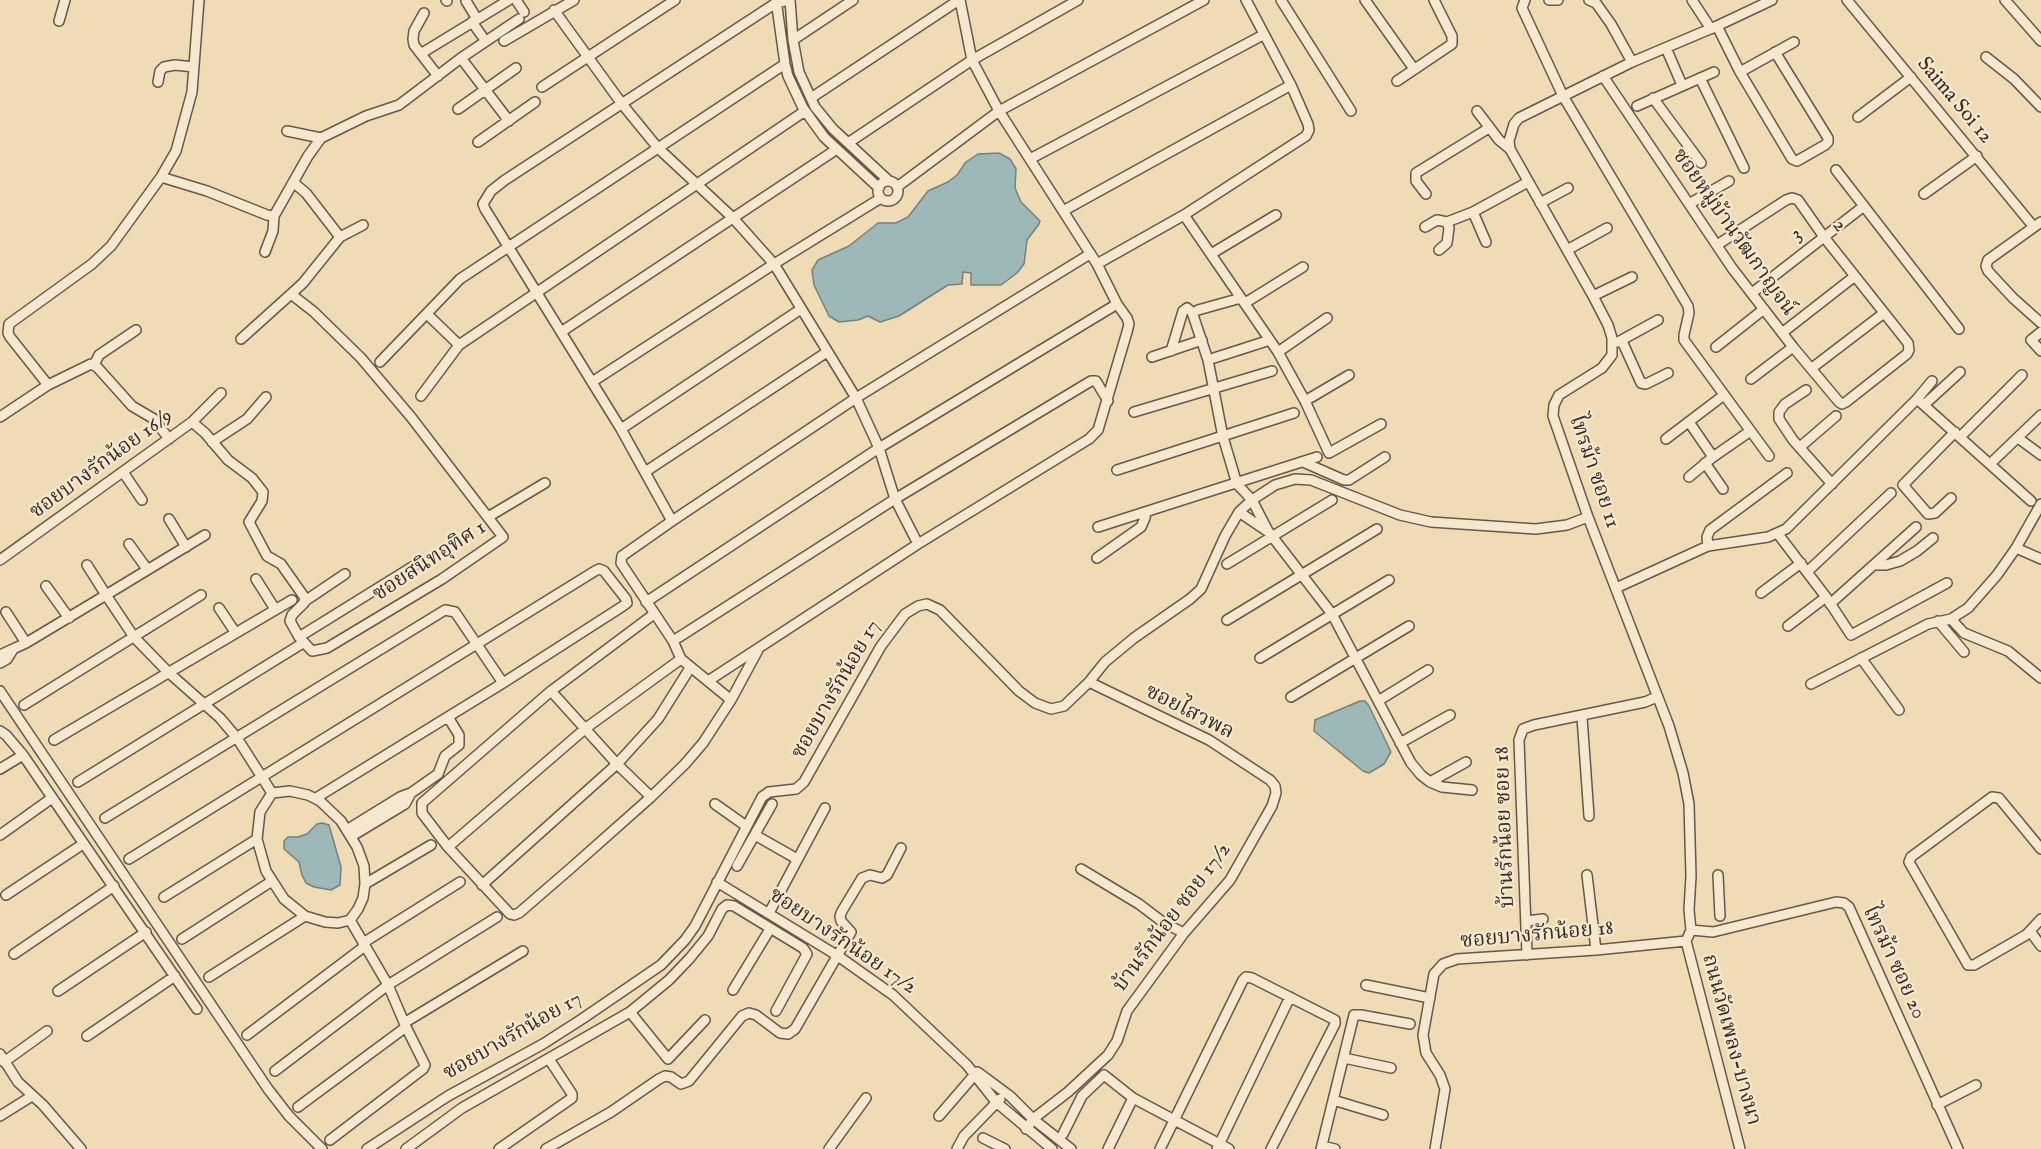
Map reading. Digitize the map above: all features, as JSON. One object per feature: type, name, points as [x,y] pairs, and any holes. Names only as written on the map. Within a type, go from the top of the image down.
[{"type":"street","points":[[59,21],[65,0]]},
{"type":"street","points":[[48,385],[10,337],[9,324],[92,264],[111,246],[161,177],[176,151],[186,121],[192,92],[199,0]]},
{"type":"street","points":[[422,53],[509,0]]},
{"type":"street","points":[[265,252],[273,231],[274,216],[321,138],[366,116],[395,107],[521,16],[516,0]]},
{"type":"street","points":[[504,41],[574,0]]},
{"type":"street","points":[[542,87],[675,0]]},
{"type":"street","points":[[672,521],[621,429],[483,204],[491,191],[776,1],[789,0],[799,72],[815,107],[833,129],[893,184],[897,195],[892,200],[887,201],[824,137],[805,111],[784,64],[776,1]]},
{"type":"street","points":[[793,39],[853,0]]},
{"type":"street","points":[[708,681],[918,544],[1095,435],[1108,401],[1129,324],[1097,264],[999,111],[972,60],[960,0],[811,98]]},
{"type":"street","points":[[848,143],[972,60],[1078,0]]},
{"type":"street","points":[[592,382],[880,193],[883,183],[893,184],[999,111],[1204,0]]},
{"type":"street","points":[[1097,264],[1184,215],[1306,136],[1309,130],[1308,124],[1291,85],[1245,0]]},
{"type":"street","points":[[1281,0],[1351,111]]},
{"type":"street","points":[[1365,0],[1414,69]]},
{"type":"street","points":[[1397,81],[1452,44],[1453,40],[1434,0]]},
{"type":"street","points":[[1524,0],[1522,8],[1563,96],[1688,306],[1689,313],[1683,335],[1684,340],[1749,432],[1769,456]]},
{"type":"street","points":[[1549,0],[1558,0]]},
{"type":"street","points":[[1692,0],[1714,28],[1792,159],[1797,161],[1825,145],[1828,138],[1775,52]]},
{"type":"street","points":[[1510,149],[1510,134],[1519,118],[1632,62],[1714,28],[1772,0]]},
{"type":"street","name":"Saima Soi 12","points":[[1847,0],[2037,224]]},
{"type":"street","points":[[2005,0],[2041,41]]},
{"type":"street","points":[[1594,1],[1611,24],[1632,62]]},
{"type":"street","points":[[466,2],[482,36]]},
{"type":"street","points":[[554,10],[622,104],[658,147],[734,218],[774,264],[856,398],[879,447],[895,499],[918,544]]},
{"type":"street","points":[[424,14],[414,31],[414,45],[438,76]]},
{"type":"street","points":[[1030,159],[1263,35]]},
{"type":"street","points":[[1740,72],[1794,42]]},
{"type":"street","points":[[1666,48],[1682,86]]},
{"type":"street","points":[[1986,57],[2014,79],[2041,107]]},
{"type":"street","points":[[461,58],[509,121]]},
{"type":"street","points":[[380,362],[460,279],[784,64]]},
{"type":"street","points":[[158,82],[159,70],[164,67],[175,65],[194,67]]},
{"type":"street","points":[[458,109],[516,68]]},
{"type":"street","points":[[1637,106],[1714,72]]},
{"type":"street","name":"ซอยหมู่บ้านวัฒกาญจน์","points":[[1603,76],[1717,245],[1793,347],[1842,404]]},
{"type":"street","points":[[1858,117],[1911,77]]},
{"type":"street","points":[[1700,78],[1744,168]]},
{"type":"street","points":[[1063,211],[1291,85]]},
{"type":"street","points":[[1653,98],[1701,163]]},
{"type":"street","points":[[478,142],[535,102]]},
{"type":"street","points":[[421,396],[459,345],[805,111]]},
{"type":"street","points":[[1477,111],[1498,140],[1510,149],[1593,296],[1608,325],[1612,344],[1622,341],[1658,320]]},
{"type":"street","points":[[1426,194],[1416,181],[1416,173],[1489,128]]},
{"type":"street","points":[[287,130],[321,138]]},
{"type":"street","points":[[561,332],[837,149]]},
{"type":"street","points":[[1924,194],[1977,156]]},
{"type":"street","points":[[1836,170],[1959,329]]},
{"type":"street","points":[[161,177],[274,216]]},
{"type":"street","points":[[1689,204],[1729,181]]},
{"type":"street","points":[[1425,227],[1437,220],[1447,222],[1473,212],[1528,182]]},
{"type":"street","points":[[294,183],[306,193],[340,237]]},
{"type":"street","points":[[1540,203],[1568,188]]},
{"type":"street","name":"2","points":[[1717,245],[1792,198],[1798,200],[1908,344],[1907,354],[1842,404]]},
{"type":"street","name":"3","points":[[1752,293],[1864,206]]},
{"type":"street","points":[[1473,212],[1486,242]]},
{"type":"street","points":[[1184,215],[1278,352],[1305,401],[1329,453],[1381,424]]},
{"type":"street","points":[[1211,254],[1276,215]]},
{"type":"street","points":[[1439,250],[1447,243],[1449,228],[1447,222]]},
{"type":"street","points":[[2037,224],[1988,260],[1986,266],[1994,278],[2041,323]]},
{"type":"street","points":[[241,339],[303,283],[340,237],[363,225]]},
{"type":"street","points":[[1567,250],[1607,228]]},
{"type":"street","points":[[731,700],[681,659],[673,641],[621,563],[622,556],[856,398],[1090,254]]},
{"type":"street","points":[[1198,310],[1243,301],[1303,267]]},
{"type":"street","points":[[1782,333],[1855,276]]},
{"type":"street","points":[[1593,296],[1632,277]]},
{"type":"street","name":"ซอยสนิทอุทิศ 1","points":[[291,294],[361,358],[411,417],[503,537],[450,574],[327,648],[316,652],[301,640]]},
{"type":"street","points":[[646,602],[879,447],[1117,304]]},
{"type":"street","points":[[1171,351],[1183,311],[1187,308],[1192,312],[1202,340],[1223,437],[1237,484],[1252,500],[1270,534],[1332,614],[1400,743],[1421,776],[1430,782],[1453,789],[1472,790]]},
{"type":"street","points":[[621,429],[801,309]]},
{"type":"street","points":[[1716,346],[1764,309]]},
{"type":"street","points":[[1812,368],[1884,313]]},
{"type":"street","points":[[427,314],[459,345]]},
{"type":"street","points":[[1278,352],[1327,318]]},
{"type":"street","points":[[94,365],[99,355],[136,330]]},
{"type":"street","points":[[2041,332],[2031,340],[2041,351]]},
{"type":"street","points":[[1152,357],[1202,340]]},
{"type":"street","points":[[1214,358],[1270,340]]},
{"type":"street","points":[[1622,341],[1641,383],[1646,384],[1668,373]]},
{"type":"street","name":"ไทรม้า ซอย 11","points":[[1612,344],[1611,355],[1602,368],[1559,395],[1554,405],[1553,417],[1676,751],[1689,804],[1691,930],[1686,941]]},
{"type":"street","points":[[1751,380],[1793,347]]},
{"type":"street","points":[[645,472],[827,352]]},
{"type":"street","points":[[0,417],[48,385],[84,367],[94,365]]},
{"type":"street","points":[[94,365],[132,406],[154,419],[169,439]]},
{"type":"street","points":[[1134,412],[1272,371]]},
{"type":"street","points":[[1616,588],[1708,546],[1778,534],[1786,529],[1921,402],[1960,372]]},
{"type":"street","points":[[1305,401],[1350,375]]},
{"type":"street","points":[[1951,498],[1935,513],[1928,514],[1904,485],[2022,375]]},
{"type":"street","points":[[673,641],[895,499],[1091,381],[1096,381],[1108,401]]},
{"type":"street","points":[[1921,402],[1932,381]]},
{"type":"street","points":[[1806,390],[1785,404],[1779,412],[1779,418],[1784,428],[1832,484]]},
{"type":"street","name":"ซอยบางรักน้อย 16/9","points":[[0,560],[192,422],[220,393]]},
{"type":"street","points":[[1666,439],[1724,396]]},
{"type":"street","points":[[213,442],[242,423],[266,397]]},
{"type":"street","points":[[1921,402],[2031,501]]},
{"type":"street","points":[[1117,470],[1294,413]]},
{"type":"street","points":[[1990,464],[2041,415]]},
{"type":"street","points":[[1800,447],[1836,416]]},
{"type":"street","points":[[192,422],[228,460],[252,478],[263,492],[262,501],[249,520],[252,531],[267,556],[281,564],[305,601]]},
{"type":"street","points":[[1689,422],[1723,489]]},
{"type":"street","points":[[1689,477],[1749,432]]},
{"type":"street","points":[[2018,438],[2041,455]]},
{"type":"street","points":[[1098,526],[1317,457]]},
{"type":"street","points":[[1303,462],[1344,480],[1350,480],[1385,457]]},
{"type":"street","points":[[123,472],[142,500]]},
{"type":"street","points":[[1708,546],[1707,537],[1710,530],[1787,473]]},
{"type":"street","name":"ซอยบางรักน้อย 17","points":[[367,1149],[448,1096],[582,1020],[661,965],[685,940],[694,926],[762,797],[769,792],[796,789],[804,782],[881,646],[905,614],[918,606],[927,604],[940,610],[998,671],[1035,704],[1051,708],[1064,706],[1089,682],[1105,662],[1126,644],[1201,589],[1225,536],[1239,512],[1252,500],[1275,485],[1295,480],[1311,480],[1400,515],[1431,522],[1536,530],[1567,525],[1588,517]]},
{"type":"street","points":[[488,517],[545,483]]},
{"type":"street","points":[[1761,593],[1804,567],[1891,493]]},
{"type":"street","points":[[1227,564],[1270,534],[1332,501]]},
{"type":"street","points":[[1811,684],[1938,621],[1951,618],[1968,609],[2016,548],[2041,504]]},
{"type":"street","points":[[1097,558],[1141,527],[1146,512]]},
{"type":"street","points":[[1239,512],[1270,534]]},
{"type":"street","points":[[169,519],[186,547]]},
{"type":"street","points":[[1788,626],[1828,601],[1875,565],[1916,526]]},
{"type":"street","points":[[1227,620],[1377,529]]},
{"type":"street","points":[[1778,534],[1804,567],[1848,633],[1854,634],[1947,583]]},
{"type":"street","points":[[0,655],[26,643],[205,536]]},
{"type":"street","points":[[1875,565],[1900,561],[1934,538]]},
{"type":"street","points":[[129,544],[147,569]]},
{"type":"street","points":[[2016,548],[2041,559]]},
{"type":"street","points":[[78,782],[420,562]]},
{"type":"street","points":[[87,565],[134,637],[168,672],[220,718],[237,738],[272,793]]},
{"type":"street","points":[[129,860],[599,569],[604,571],[626,599],[627,603],[623,606],[316,798]]},
{"type":"street","points":[[301,640],[291,618],[305,601],[345,574]]},
{"type":"street","points":[[256,579],[275,609]]},
{"type":"street","points":[[1260,658],[1389,580]]},
{"type":"street","points":[[46,586],[69,618]]},
{"type":"street","points":[[24,705],[201,595]]},
{"type":"street","points":[[54,740],[291,600]]},
{"type":"street","points":[[219,608],[235,632]]},
{"type":"street","points":[[105,818],[445,610],[455,612],[503,683]]},
{"type":"street","points":[[6,612],[26,643]]},
{"type":"street","points":[[654,614],[612,648],[551,691],[422,803],[422,813],[448,847],[510,914],[514,915],[571,868],[685,764],[703,743],[731,700],[760,648]]},
{"type":"street","points":[[1951,618],[1964,633],[2008,651],[2041,678]]},
{"type":"street","points":[[1938,621],[1964,652]]},
{"type":"street","points":[[1291,697],[1409,626]]},
{"type":"street","points":[[0,663],[7,659],[12,651]]},
{"type":"street","points":[[1861,658],[1899,710]]},
{"type":"street","points":[[448,847],[586,728],[681,659]]},
{"type":"street","points":[[482,885],[617,764],[658,719],[690,668]]},
{"type":"street","points":[[1378,701],[1428,670]]},
{"type":"street","name":"ซอยไสวพล","points":[[1089,682],[1209,740],[1270,780]]},
{"type":"street","points":[[0,691],[268,1089],[289,1116],[322,1149]]},
{"type":"street","points":[[551,691],[617,764],[651,797]]},
{"type":"street","name":"บ้านรักน้อย ซอย 18","points":[[1527,955],[1519,740],[1523,729],[1582,717],[1658,697]]},
{"type":"street","points":[[1400,743],[1450,715]]},
{"type":"street","points":[[350,832],[438,774],[445,756],[459,745],[459,735],[448,717]]},
{"type":"street","points":[[1582,717],[1589,816]]},
{"type":"street","points":[[0,731],[23,755],[197,1009]]},
{"type":"street","points":[[0,769],[23,755]]},
{"type":"street","points":[[1430,782],[1466,762]]},
{"type":"street","name":"บ้านรักน้อย ซอย 17/2","points":[[1026,1129],[1033,1119],[1068,1092],[1108,1055],[1117,1041],[1127,1011],[1184,933],[1230,880],[1272,806],[1276,793],[1275,786],[1270,780]]},
{"type":"street","points":[[272,793],[298,792],[316,798],[332,811],[350,832],[364,866],[365,884],[361,904],[350,920]]},
{"type":"street","points":[[272,793],[260,812],[257,839],[266,871],[272,881],[285,899],[305,916],[325,922],[350,920]]},
{"type":"street","points":[[2041,849],[1999,798],[1992,797],[1909,860],[1968,965],[1974,965],[2030,931],[2041,919]]},
{"type":"street","points":[[0,835],[52,798]]},
{"type":"street","points":[[715,804],[746,826]]},
{"type":"street","points":[[737,866],[772,804]]},
{"type":"street","points":[[769,913],[825,808]]},
{"type":"street","points":[[754,835],[797,859]]},
{"type":"street","points":[[164,897],[257,839]]},
{"type":"street","points":[[6,895],[83,844]]},
{"type":"street","points":[[365,884],[431,845]]},
{"type":"street","points":[[546,1149],[611,1112],[665,1076],[681,1084],[689,1081],[742,1016],[749,1013],[756,1015],[780,1033],[788,1034],[795,1029],[851,932],[842,921],[840,916],[842,911],[862,878],[866,875],[878,878],[887,875],[901,848]]},
{"type":"street","points":[[1081,869],[1139,904],[1164,923],[1184,933]]},
{"type":"street","points":[[1587,875],[1596,950]]},
{"type":"street","points":[[1718,875],[1720,916]]},
{"type":"street","points":[[182,939],[272,881]]},
{"type":"street","points":[[247,1035],[364,945],[460,882]]},
{"type":"street","name":"ซอยบางรักน้อย 17/2","points":[[717,882],[837,956],[893,995],[976,1073],[1006,1093],[1033,1119],[1071,1149]]},
{"type":"street","points":[[14,954],[114,886]]},
{"type":"street","name":"ไทรม้า ซอย 20","points":[[1691,930],[1713,933],[1836,902],[1844,903],[1849,907],[1958,1149]]},
{"type":"street","points":[[406,1149],[462,1108],[630,1012],[669,980],[690,958],[708,936],[722,909],[727,905],[734,906],[803,948],[807,954],[776,1011]]},
{"type":"street","points":[[208,977],[305,916]]},
{"type":"street","points":[[275,1071],[388,985],[497,916]]},
{"type":"street","points":[[1527,921],[1543,919]]},
{"type":"street","points":[[330,1140],[424,1067],[424,1061],[388,985],[350,920]]},
{"type":"street","points":[[733,990],[770,929]]},
{"type":"street","points":[[2030,931],[2041,946]]},
{"type":"street","points":[[58,991],[146,932]]},
{"type":"street","name":"ซอยบางรักน้อย 18","points":[[1436,1149],[1445,1089],[1440,1075],[1426,1053],[1423,1035],[1434,974],[1443,964],[1457,959],[1596,950],[1686,941]]},
{"type":"street","name":"ถนนวัดเพลง-บางนา","points":[[1686,941],[1740,1149]]},
{"type":"street","points":[[298,1107],[405,1025],[523,951]]},
{"type":"street","points":[[87,1036],[175,976]]},
{"type":"street","points":[[1160,1149],[1246,977],[1335,1020],[1271,1149]]},
{"type":"street","points":[[1366,985],[1430,998]]},
{"type":"street","points":[[1218,1147],[1290,997]]},
{"type":"street","points":[[630,1012],[668,1059],[705,1020]]},
{"type":"street","points":[[1335,1149],[1321,1147],[1354,1015],[1410,1024]]},
{"type":"street","points":[[47,1031],[2,1058],[18,1082],[43,1105],[81,1149]]},
{"type":"street","points":[[1344,1058],[1391,1068]]},
{"type":"street","points":[[499,1149],[572,1098],[572,1094],[549,1059]]},
{"type":"street","points":[[939,1116],[976,1073]]},
{"type":"street","name":"ซอยบางรักน้อย 17/2","points":[[976,1073],[996,1102],[1052,1149]]},
{"type":"street","points":[[1063,1134],[1082,1095],[1104,1076],[1109,1077],[1133,1098],[1218,1147],[1229,1149]]},
{"type":"street","points":[[1937,1105],[1976,1085]]},
{"type":"street","points":[[957,1149],[964,1136],[1006,1093]]},
{"type":"street","points":[[0,1116],[32,1096]]},
{"type":"street","points":[[829,1149],[866,1098]]},
{"type":"street","points":[[1108,1149],[1133,1098]]},
{"type":"street","points":[[1333,1100],[1383,1115]]},
{"type":"street","points":[[983,1138],[1005,1149]]},
{"type":"water","points":[[999,153],[1010,159],[1016,169],[1015,188],[1021,202],[1040,221],[1027,240],[1024,264],[1017,273],[1001,285],[971,285],[971,273],[963,272],[962,284],[948,285],[899,316],[880,322],[868,316],[858,320],[839,322],[829,316],[814,285],[812,270],[818,260],[849,246],[878,223],[896,223],[908,217],[928,191],[948,182],[957,175],[966,162],[978,154]]},
{"type":"water","points":[[1365,701],[1369,706],[1391,752],[1384,764],[1369,773],[1363,771],[1314,731],[1315,720]]},
{"type":"water","points":[[317,824],[329,825],[341,867],[340,885],[331,890],[306,883],[299,862],[284,849],[284,841],[288,837],[307,834]]}]
